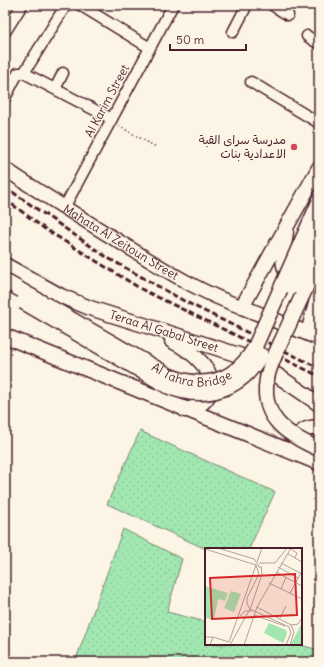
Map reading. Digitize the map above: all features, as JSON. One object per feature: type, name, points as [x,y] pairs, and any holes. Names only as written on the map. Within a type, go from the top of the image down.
[{"type":"main road","points":[[319,168],[242,307],[313,336],[319,292]]},
{"type":"main road","name":"Al Tahra Bridge","points":[[5,281],[170,376],[193,383],[218,381],[239,369],[254,349],[319,202]]},
{"type":"main road","points":[[287,226],[283,258],[286,271],[296,280],[302,282],[309,282],[319,277]]},
{"type":"main road","name":"Al Tahra Bridge","points":[[5,292],[167,386],[188,393],[210,394],[220,391],[240,381],[255,365],[319,228]]},
{"type":"main road","points":[[319,259],[271,367],[267,389],[269,406],[280,425],[297,439],[319,449]]},
{"type":"main road","name":"Teraa Al Gabal Street","points":[[5,265],[74,302],[142,326],[242,356],[274,373],[319,404]]},
{"type":"main road","points":[[142,326],[182,346],[201,362],[209,373],[211,380],[209,394],[199,406],[185,410]]},
{"type":"main road","points":[[5,336],[319,463]]},
{"type":"main road","points":[[297,454],[295,443],[300,432],[305,429],[319,427]]},
{"type":"street","points":[[5,32],[22,5]]},
{"type":"street","points":[[24,73],[66,5]]},
{"type":"street","points":[[80,5],[150,48]]},
{"type":"street","name":"Al Karim Street","points":[[64,208],[173,5]]},
{"type":"street","points":[[233,32],[247,5]]},
{"type":"street","points":[[272,5],[288,15]]},
{"type":"street","points":[[307,36],[319,44]]},
{"type":"street","points":[[5,98],[18,73],[24,73],[112,120]]},
{"type":"street","points":[[55,89],[63,73]]},
{"type":"street","points":[[251,82],[319,123]]},
{"type":"street","name":"Mahata Al Zeitoun Street","points":[[5,169],[64,208],[185,281],[224,301],[242,307]]},
{"type":"path","points":[[112,120],[156,147]]},
{"type":"green space","points":[[140,431],[275,492],[249,548],[205,549],[107,504]]},
{"type":"green space","points":[[123,529],[182,559],[167,612],[205,622],[205,645],[300,645],[319,650],[319,662],[75,662]]},
{"type":"railway","points":[[5,187],[108,258],[186,302],[319,368]]},
{"type":"railway","points":[[5,199],[45,229],[141,289],[319,376]]},
{"type":"place","name":"مدرسة سراى القبة الاعدادية بنات","points":[[294,147]]}]
